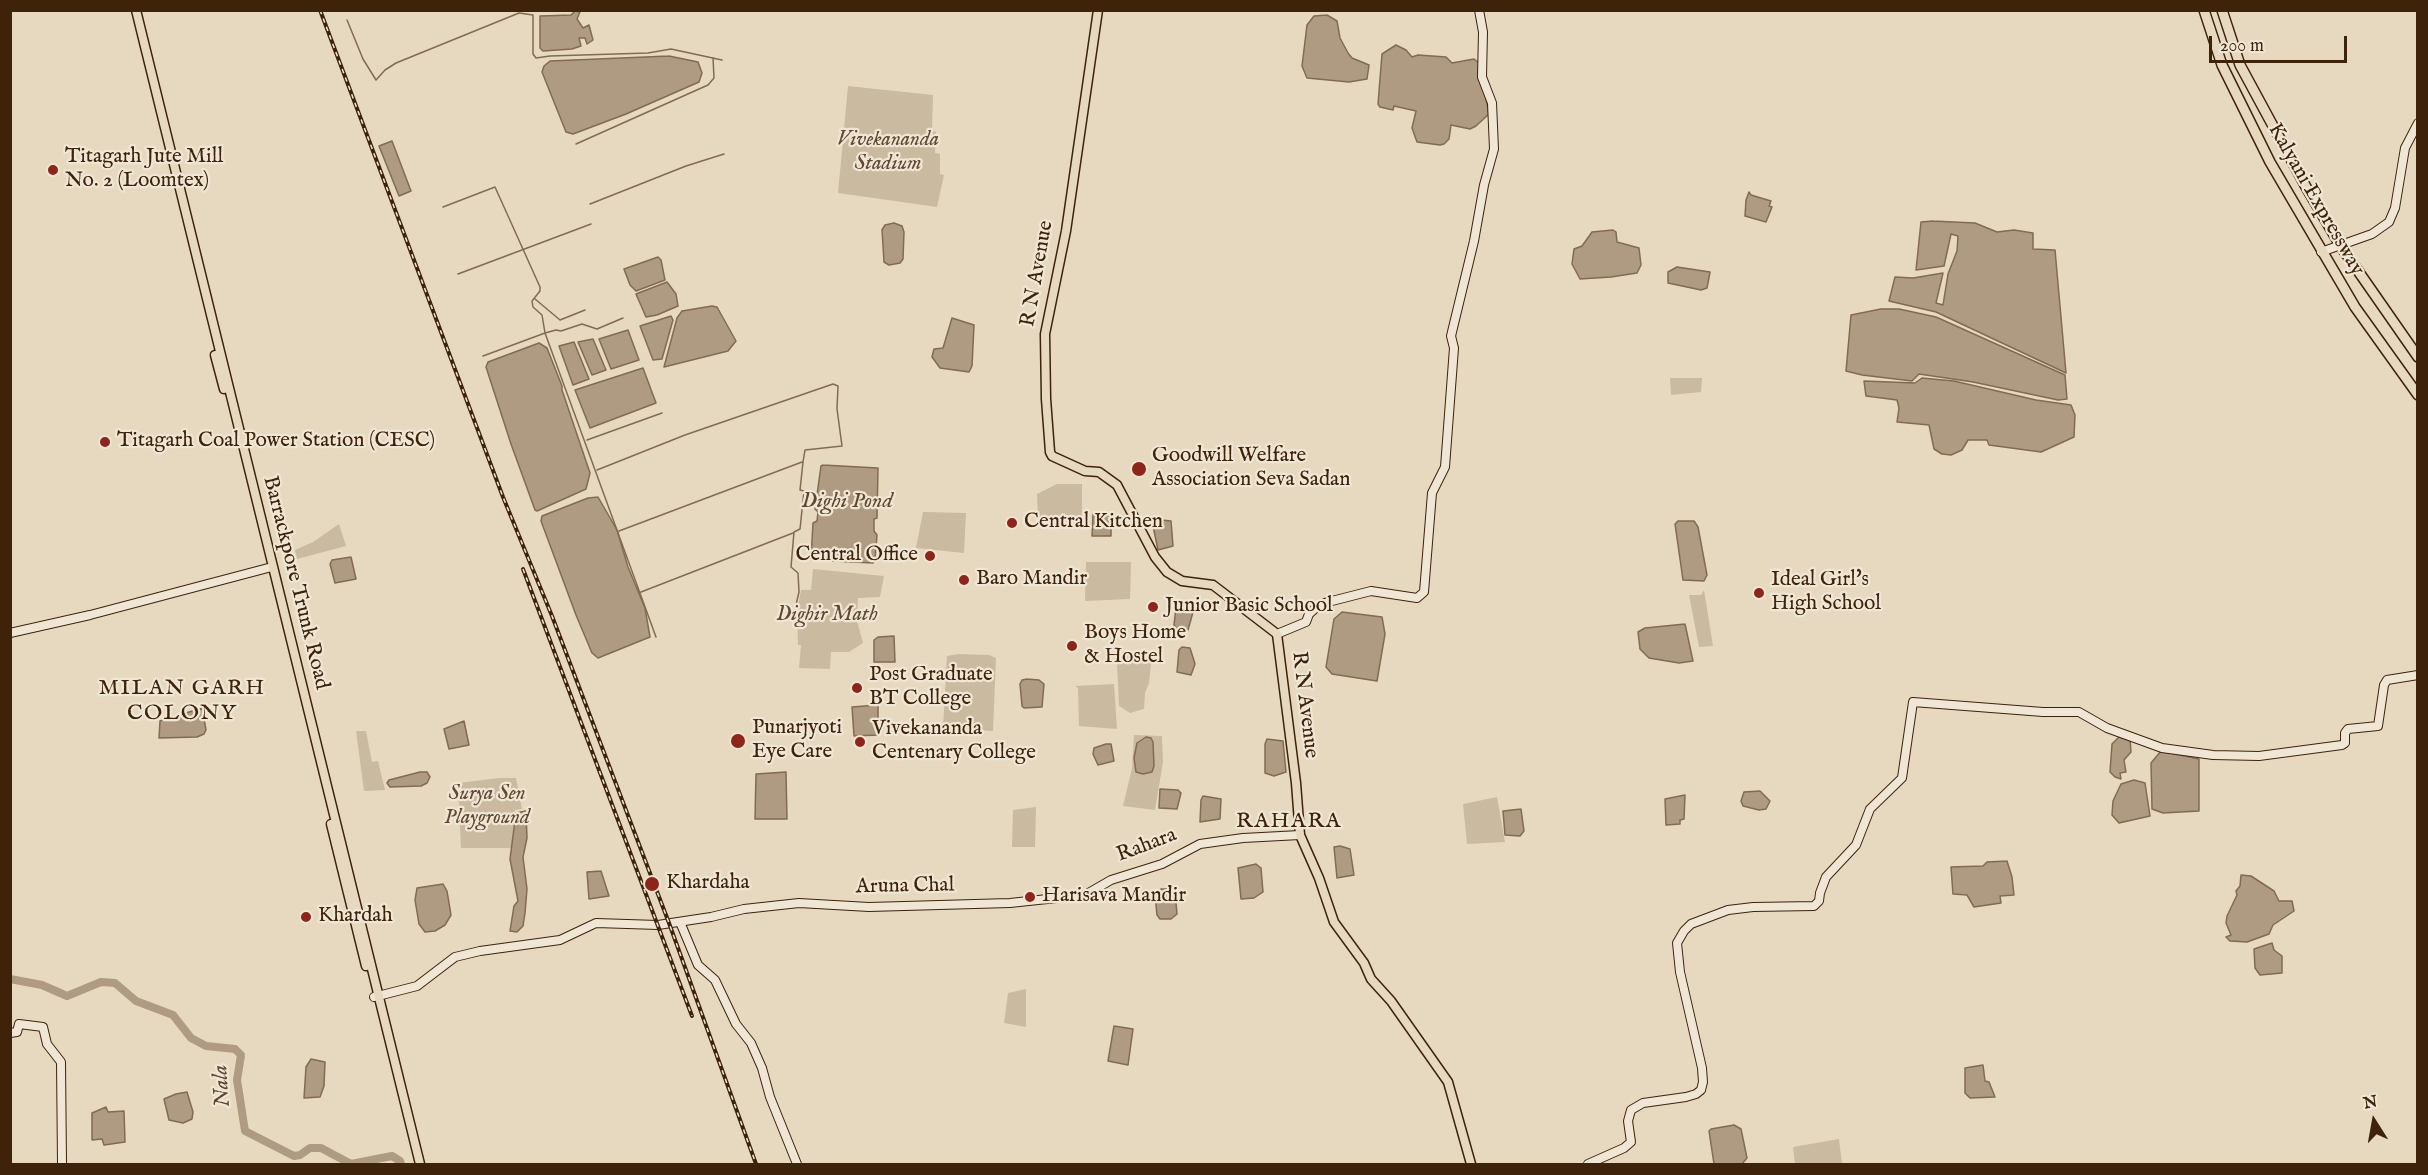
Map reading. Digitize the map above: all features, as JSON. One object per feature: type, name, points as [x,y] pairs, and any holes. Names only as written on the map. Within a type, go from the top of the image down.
[{"type":"highway","name":"Kalyani Expressway","points":[[2204,10],[2222,65],[2237,98],[2321,252],[2355,307],[2418,395]]},
{"type":"highway","name":"Kalyani Expressway","points":[[2223,10],[2236,56],[2306,187],[2340,245],[2418,357]]},
{"type":"main road","name":"Barrackpore Trunk Road","points":[[134,10],[268,568],[420,1164]]},
{"type":"main road","name":"Barrackpore Trunk Road","points":[[134,10],[415,1164]]},
{"type":"main road","name":"R N Avenue","points":[[1098,10],[1065,236],[1045,334],[1050,452],[1052,456],[1085,471],[1099,472],[1117,485],[1155,557],[1167,572],[1182,581],[1213,585],[1277,634],[1296,784],[1300,835],[1319,878],[1334,922],[1364,963],[1371,979],[1391,1001],[1448,1082],[1471,1164]]},
{"type":"street","points":[[1277,634],[1306,622],[1309,614],[1318,606],[1328,602],[1371,591],[1417,598],[1424,592],[1432,493],[1445,467],[1455,348],[1450,336],[1474,241],[1482,192],[1494,149],[1492,103],[1482,77],[1483,33],[1479,10]]},
{"type":"street","points":[[2321,252],[2377,231],[2390,220],[2395,208],[2404,148],[2418,123]]},
{"type":"street","points":[[10,633],[90,615],[268,568]]},
{"type":"street","points":[[1588,1164],[1624,1148],[1631,1142],[1628,1121],[1632,1110],[1643,1103],[1686,1097],[1701,1090],[1702,1068],[1680,972],[1677,943],[1684,931],[1691,924],[1728,910],[1753,907],[1814,906],[1819,901],[1826,878],[1856,845],[1870,809],[1902,778],[1913,702],[2043,712],[2079,712],[2107,728],[2162,748],[2259,756],[2342,745],[2345,743],[2345,733],[2348,729],[2378,726],[2384,685],[2387,680],[2418,675]]},
{"type":"street","name":"Rahara","points":[[1010,903],[1085,895],[1111,880],[1162,864],[1200,844],[1243,838],[1300,835]]},
{"type":"street","name":"Aruna Chal","points":[[376,997],[417,986],[449,961],[471,952],[560,940],[596,923],[658,925],[744,909],[799,903],[869,907],[1010,903]]},
{"type":"street","points":[[680,922],[698,965],[715,980],[736,1024],[751,1043],[797,1164]]},
{"type":"street","points":[[10,1033],[17,1032],[19,1024],[43,1027],[47,1044],[62,1062],[62,1164]]},
{"type":"green space","name":"Vivekananda Stadium","points":[[848,86],[933,95],[932,130],[936,132],[935,153],[940,154],[940,174],[944,175],[937,207],[838,193]]},
{"type":"green space","points":[[1670,378],[1702,378],[1701,392],[1671,395]]},
{"type":"green space","points":[[1057,484],[1082,484],[1082,521],[1038,522],[1037,494]]},
{"type":"green space","points":[[923,512],[966,513],[964,553],[916,548]]},
{"type":"green space","points":[[339,524],[346,546],[297,559],[295,550],[313,542]]},
{"type":"green space","points":[[1086,562],[1131,562],[1130,599],[1085,601]]},
{"type":"green space","name":"Dighir Math","points":[[813,569],[884,576],[880,597],[858,598],[857,621],[863,643],[849,652],[831,652],[830,669],[799,668],[801,645],[798,645],[797,611],[801,590],[811,590]]},
{"type":"green space","points":[[1704,590],[1713,646],[1699,647],[1689,595],[1701,595]]},
{"type":"green space","points":[[989,655],[996,658],[993,731],[943,728],[947,656]]},
{"type":"green space","points":[[1146,657],[1151,664],[1144,709],[1130,713],[1119,706],[1117,664],[1118,658]]},
{"type":"green space","points":[[1114,684],[1117,729],[1079,726],[1078,688],[1075,686]]},
{"type":"green space","points":[[356,731],[366,731],[372,762],[378,761],[385,790],[364,791]]},
{"type":"green space","points":[[1134,735],[1162,736],[1163,762],[1155,810],[1123,806],[1132,768]]},
{"type":"green space","name":"Surya Sen Playground","points":[[516,778],[522,809],[515,810],[512,848],[461,848],[458,783]]},
{"type":"green space","points":[[1497,797],[1505,842],[1467,844],[1463,804]]},
{"type":"green space","points":[[1036,807],[1035,847],[1012,847],[1013,810]]},
{"type":"green space","points":[[1026,989],[1026,1027],[1004,1023],[1008,993]]},
{"type":"green space","points":[[1839,1139],[1842,1164],[1795,1164],[1793,1147]]},
{"type":"water","points":[[575,11],[580,12],[577,19],[583,28],[589,25],[593,40],[587,44],[585,38],[579,38],[581,46],[572,49],[543,51],[540,48],[540,16],[571,15]]},
{"type":"water","points":[[1327,15],[1337,21],[1340,38],[1352,58],[1369,65],[1367,79],[1349,82],[1307,78],[1302,66],[1307,25],[1314,16]]},
{"type":"water","points":[[1396,45],[1406,50],[1412,57],[1418,55],[1446,57],[1452,63],[1474,59],[1479,63],[1489,114],[1470,129],[1451,125],[1449,139],[1444,144],[1417,142],[1412,128],[1416,111],[1394,106],[1393,110],[1380,107],[1378,104],[1382,54]]},
{"type":"water","points":[[669,56],[698,62],[702,73],[699,82],[573,134],[566,132],[542,72],[544,66],[550,61]]},
{"type":"water","points":[[392,141],[411,191],[399,196],[379,146]]},
{"type":"water","points":[[1749,192],[1751,195],[1771,201],[1769,206],[1772,207],[1766,222],[1745,216]]},
{"type":"water","points":[[1921,222],[1975,223],[1997,232],[2014,230],[2033,233],[2033,249],[2055,250],[2066,373],[1936,312],[1889,301],[1895,277],[1913,278],[1943,273],[1936,303],[1943,305],[1948,274],[1957,251],[1958,236],[1951,234],[1944,266],[1916,270]]},
{"type":"water","points":[[894,223],[902,226],[904,232],[903,259],[900,263],[889,265],[884,262],[882,230],[885,225]]},
{"type":"water","points":[[1613,230],[1616,232],[1617,242],[1639,248],[1641,265],[1637,273],[1580,279],[1572,264],[1574,249],[1582,246],[1592,232]]},
{"type":"water","points":[[658,257],[661,260],[665,280],[636,291],[630,285],[624,269]]},
{"type":"water","points":[[1677,267],[1710,272],[1707,288],[1701,290],[1668,283],[1668,272]]},
{"type":"water","points":[[667,282],[676,294],[678,306],[646,317],[636,294]]},
{"type":"water","points":[[717,307],[736,341],[728,351],[664,367],[677,318],[682,311]]},
{"type":"water","points":[[1881,309],[1899,309],[1936,317],[2065,375],[2067,399],[2058,400],[1973,382],[1919,374],[1912,381],[1846,371],[1851,315]]},
{"type":"water","points":[[671,316],[673,320],[662,359],[653,360],[640,326]]},
{"type":"water","points":[[952,318],[974,325],[972,366],[969,372],[940,368],[932,357],[934,349],[943,348]]},
{"type":"water","points":[[628,330],[639,360],[611,369],[599,339]]},
{"type":"water","points":[[593,339],[606,370],[592,375],[578,342]]},
{"type":"water","points":[[574,342],[589,379],[573,385],[559,346]]},
{"type":"water","points":[[539,343],[547,348],[562,386],[590,473],[586,489],[537,511],[511,444],[486,367],[488,362]]},
{"type":"water","points":[[643,368],[656,403],[590,428],[575,390]]},
{"type":"water","points":[[1922,378],[1954,381],[2036,400],[2071,405],[2075,415],[2074,437],[2041,452],[1989,445],[1987,440],[1968,440],[1962,450],[1951,455],[1942,454],[1934,449],[1929,425],[1897,422],[1899,408],[1897,400],[1866,396],[1864,381],[1915,383]]},
{"type":"water","name":"Dighi Pond","points":[[823,465],[878,468],[877,518],[874,519],[874,531],[877,535],[873,563],[812,560],[813,523],[817,521],[818,512],[815,509]]},
{"type":"water","points":[[598,497],[617,530],[628,567],[645,608],[650,637],[598,658],[592,653],[576,615],[541,521],[542,516],[588,498]]},
{"type":"water","points":[[1093,514],[1111,514],[1111,536],[1092,536]]},
{"type":"water","points":[[1171,521],[1173,546],[1158,550],[1153,526],[1155,522]]},
{"type":"water","points":[[1678,521],[1694,521],[1698,527],[1707,575],[1704,581],[1683,580],[1675,524]]},
{"type":"water","points":[[351,557],[356,579],[335,583],[330,564],[332,560]]},
{"type":"water","points":[[1180,605],[1188,607],[1193,612],[1188,630],[1176,628],[1174,625],[1176,608]]},
{"type":"water","points":[[1342,612],[1382,617],[1385,634],[1377,681],[1332,674],[1326,667],[1334,619]]},
{"type":"water","points":[[1685,624],[1693,661],[1679,663],[1649,658],[1640,649],[1638,632],[1645,628]]},
{"type":"water","points":[[894,636],[895,662],[874,662],[874,640],[878,637]]},
{"type":"water","points":[[1182,647],[1190,648],[1195,664],[1191,675],[1177,672],[1179,650]]},
{"type":"water","points":[[1022,680],[1039,680],[1044,684],[1042,707],[1024,708],[1022,706],[1020,684]]},
{"type":"water","points":[[878,705],[878,735],[854,736],[852,707]]},
{"type":"water","points":[[202,708],[206,730],[204,734],[197,737],[159,738],[160,721]]},
{"type":"water","points":[[464,721],[469,745],[449,749],[444,729]]},
{"type":"water","points":[[2120,736],[2130,739],[2131,752],[2124,760],[2126,772],[2120,773],[2121,779],[2110,772],[2112,744]]},
{"type":"water","points":[[1146,737],[1151,738],[1153,742],[1154,766],[1152,772],[1143,774],[1136,772],[1134,758],[1137,743]]},
{"type":"water","points":[[1267,739],[1283,741],[1286,772],[1274,776],[1265,773]]},
{"type":"water","points":[[1111,744],[1114,761],[1098,765],[1093,754],[1094,748]]},
{"type":"water","points":[[2161,751],[2199,759],[2199,811],[2163,813],[2152,809],[2151,763]]},
{"type":"water","points":[[427,772],[430,777],[427,783],[421,786],[390,787],[387,783],[389,780]]},
{"type":"water","points":[[786,772],[787,819],[755,819],[756,774]]},
{"type":"water","points":[[2134,780],[2145,783],[2150,816],[2119,823],[2112,815],[2113,801],[2121,784]]},
{"type":"water","points":[[1160,789],[1178,790],[1181,793],[1177,809],[1159,808]]},
{"type":"water","points":[[1760,791],[1770,801],[1766,809],[1759,810],[1743,806],[1741,801],[1744,792]]},
{"type":"water","points":[[1685,795],[1684,819],[1680,820],[1680,824],[1666,825],[1665,799]]},
{"type":"water","points":[[1203,796],[1221,799],[1220,819],[1200,822]]},
{"type":"water","points":[[1521,809],[1524,831],[1520,836],[1505,835],[1503,811]]},
{"type":"water","points":[[526,811],[527,838],[523,857],[527,889],[523,926],[517,932],[510,931],[514,906],[518,901],[510,859],[516,813]]},
{"type":"water","points":[[1334,847],[1350,849],[1354,875],[1337,878]]},
{"type":"water","points":[[2007,861],[2014,895],[2000,896],[2001,903],[1974,907],[1967,895],[1953,894],[1951,867],[1983,866],[1987,862]]},
{"type":"water","points":[[1256,864],[1261,868],[1263,892],[1254,898],[1241,899],[1238,868]]},
{"type":"water","points":[[601,871],[609,896],[589,899],[587,872]]},
{"type":"water","points":[[2241,875],[2251,876],[2274,891],[2279,901],[2292,901],[2294,911],[2273,925],[2269,934],[2247,942],[2230,941],[2226,937],[2231,935],[2226,923],[2227,916],[2237,895]]},
{"type":"water","points":[[443,884],[447,891],[451,915],[445,925],[435,931],[425,932],[419,924],[415,900],[417,888]]},
{"type":"water","points":[[1161,889],[1171,889],[1175,892],[1177,914],[1171,919],[1160,919],[1157,915],[1155,895]]},
{"type":"water","points":[[2272,943],[2274,950],[2282,956],[2282,973],[2260,975],[2255,968],[2254,949]]},
{"type":"water","points":[[1114,1026],[1133,1029],[1128,1065],[1108,1061]]},
{"type":"water","points":[[311,1059],[325,1062],[324,1086],[320,1097],[304,1098],[306,1067]]},
{"type":"water","points":[[1983,1065],[1985,1081],[1989,1082],[1995,1097],[1970,1098],[1965,1093],[1965,1068]]},
{"type":"water","points":[[187,1092],[193,1112],[192,1119],[183,1123],[169,1120],[164,1099]]},
{"type":"water","points":[[106,1107],[108,1112],[124,1111],[125,1142],[104,1145],[102,1139],[92,1140],[92,1113]]},
{"type":"water","points":[[1734,1125],[1741,1129],[1747,1158],[1742,1164],[1714,1164],[1709,1131]]},
{"type":"waterway","points":[[347,20],[363,59],[376,80],[396,63],[519,13],[533,15],[533,54],[536,58],[648,53],[671,49],[722,60]]},
{"type":"waterway","points":[[576,144],[708,85],[714,78],[713,58]]},
{"type":"waterway","points":[[590,204],[686,166],[724,154]]},
{"type":"waterway","points":[[443,207],[495,187],[540,287],[540,291],[532,301],[533,307],[542,315],[545,333],[656,637]]},
{"type":"waterway","points":[[458,274],[591,224]]},
{"type":"waterway","points":[[535,299],[560,320],[585,310]]},
{"type":"waterway","points":[[483,356],[556,330],[561,331],[582,324],[597,329],[623,318]]},
{"type":"waterway","points":[[597,470],[685,435],[833,384],[838,386],[837,409],[842,446],[805,450],[800,490],[804,491],[800,529],[794,532],[791,567],[798,573],[799,592],[795,609]]},
{"type":"waterway","points":[[587,440],[662,413]]},
{"type":"waterway","points":[[619,531],[802,462]]},
{"type":"waterway","points":[[641,592],[793,533]]},
{"type":"waterway","name":"Nala","points":[[10,979],[42,985],[67,996],[101,982],[115,983],[136,1001],[173,1015],[191,1038],[206,1046],[235,1049],[241,1055],[237,1080],[245,1131],[294,1156],[310,1148],[321,1148],[351,1164],[392,1156],[401,1164]]},
{"type":"railway","points":[[320,10],[503,497],[552,616],[669,923],[756,1164]]},
{"type":"railway","points":[[523,569],[692,1016]]},
{"type":"place","name":"Titagarh Jute Mill No. 2 (Loomtex)","points":[[53,170]]},
{"type":"place","name":"Titagarh Coal Power Station (CESC)","points":[[105,442]]},
{"type":"place","name":"Goodwill Welfare Association Seva Sadan","points":[[1139,469]]},
{"type":"place","name":"Central Kitchen","points":[[1012,523]]},
{"type":"place","name":"Central Office","points":[[930,556]]},
{"type":"place","name":"Baro Mandir","points":[[964,580]]},
{"type":"place","name":"Ideal Girl's High School","points":[[1759,593]]},
{"type":"place","name":"Junior Basic School","points":[[1153,607]]},
{"type":"place","name":"Boys Home & Hostel","points":[[1072,646]]},
{"type":"place","name":"Post Graduate BT College","points":[[857,688]]},
{"type":"place","name":"Punarjyoti Eye Care","points":[[738,741]]},
{"type":"place","name":"Vivekananda Centenary College","points":[[860,742]]},
{"type":"place","name":"Khardaha","points":[[652,884]]},
{"type":"place","name":"Harisava Mandir","points":[[1030,897]]},
{"type":"place","name":"Khardah","points":[[306,917]]},
{"type":"district","name":"MILAN GARH COLONY","points":[[182,702]]},
{"type":"district","name":"RAHARA","points":[[1289,822]]}]
